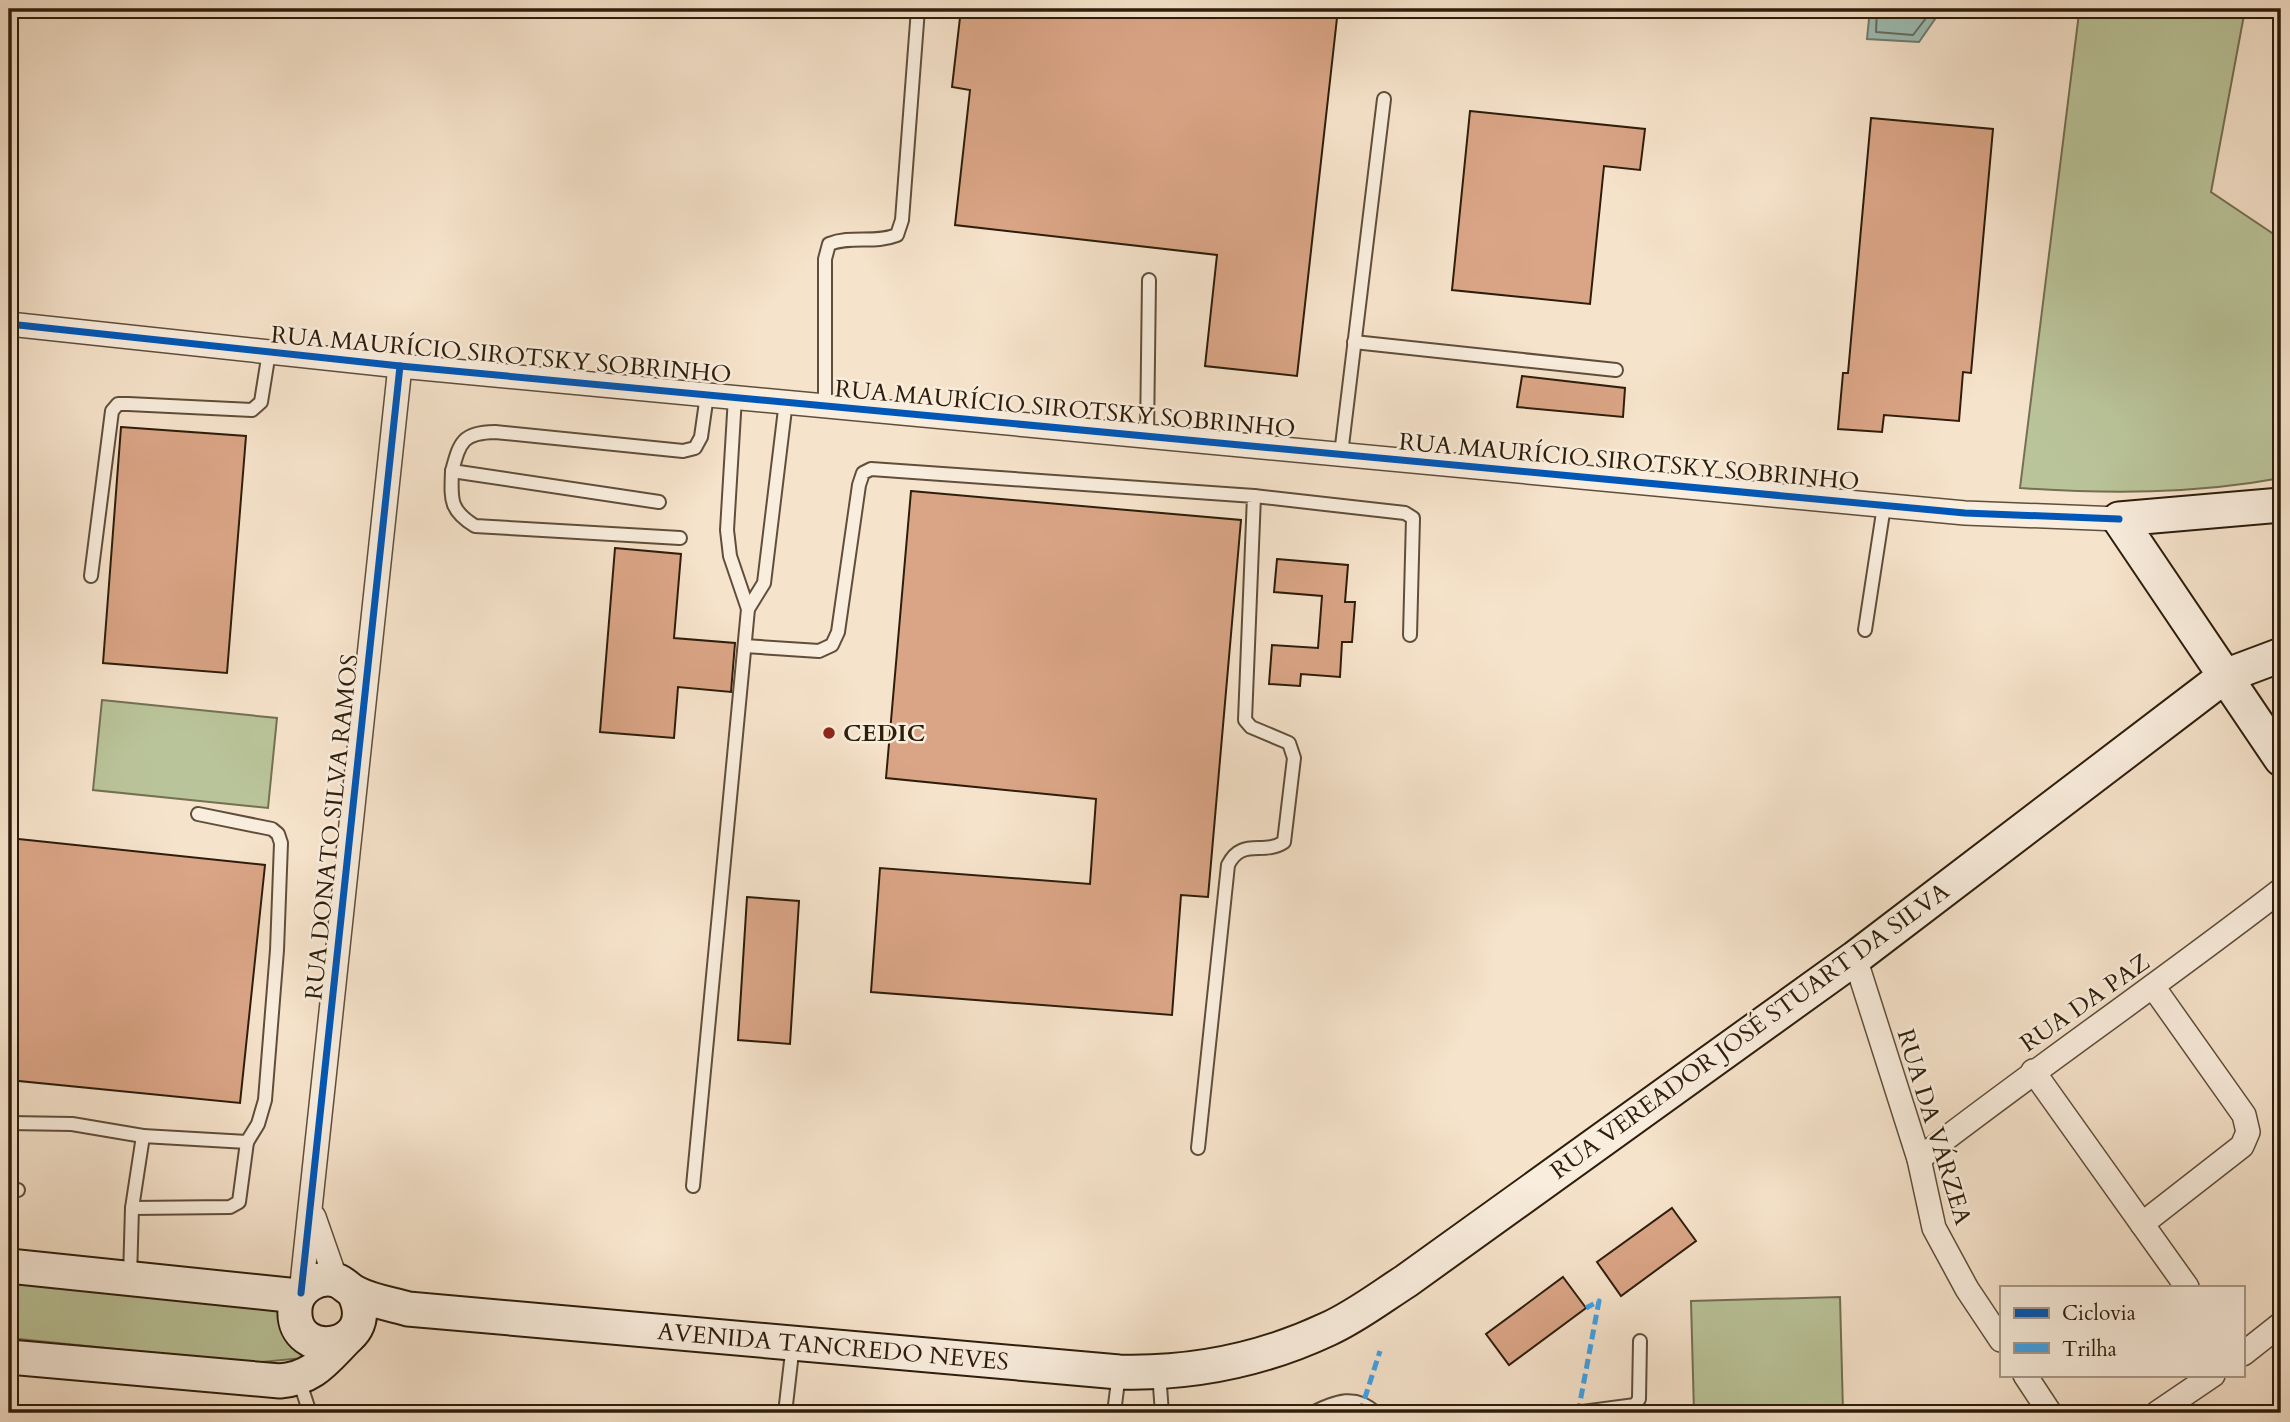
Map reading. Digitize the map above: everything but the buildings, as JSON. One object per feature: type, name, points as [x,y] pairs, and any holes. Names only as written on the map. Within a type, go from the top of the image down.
[{"type":"main road","name":"RUA MAURÍCIO SIROTSKY SOBRINHO","points":[[2119,519],[2281,505]]},
{"type":"main road","points":[[2119,519],[2281,759]]},
{"type":"main road","name":"RUA VEREADOR JOSÉ STUART DA SILVA","points":[[1257,1357],[1330,1329],[1406,1281],[1855,958],[2225,676],[2281,655]]},
{"type":"main road","points":[[9,1266],[300,1294]]},
{"type":"main road","points":[[314,1282],[345,1287],[360,1313],[352,1333],[334,1344],[323,1345],[304,1335],[295,1317],[300,1294],[314,1282]]},
{"type":"main road","name":"AVENIDA TANCREDO NEVES","points":[[345,1287],[408,1309],[1119,1372],[1159,1373],[1257,1357]]},
{"type":"main road","name":"AVENIDA TANCREDO NEVES","points":[[299,1379],[312,1373],[352,1333],[408,1309]]},
{"type":"main road","points":[[9,1357],[280,1381],[299,1379]]},
{"type":"street","name":"RUA MAURÍCIO SIROTSKY SOBRINHO","points":[[9,324],[400,366],[1884,506],[1965,513],[2119,519]]},
{"type":"street","name":"RUA DONATO SILVA RAMOS","points":[[300,1294],[312,1210],[400,366]]},
{"type":"street","name":"RUA DA PAZ","points":[[1919,1159],[2033,1071],[2154,988],[2281,890]]},
{"type":"street","name":"RUA DA VÁRZEA","points":[[1855,958],[1919,1159],[1934,1228],[1967,1289],[2000,1338]]},
{"type":"street","points":[[2142,1224],[2242,1146],[2248,1132],[2244,1115],[2154,988]]},
{"type":"street","points":[[2033,1071],[2186,1286]]},
{"type":"street","name":"RUA DONATO SILVA RAMOS","points":[[312,1210],[345,1287]]},
{"type":"street","points":[[2244,1353],[2281,1324]]},
{"type":"street","points":[[2026,1376],[2050,1413]]},
{"type":"street","points":[[2157,1413],[2212,1376]]},
{"type":"lane","points":[[825,405],[825,259],[829,244],[843,239],[881,241],[897,235],[902,220],[918,9]]},
{"type":"lane","points":[[1341,454],[1384,99]]},
{"type":"lane","points":[[1147,436],[1149,280]]},
{"type":"lane","points":[[1354,342],[1616,370]]},
{"type":"lane","points":[[91,576],[112,411],[118,404],[252,410],[261,402],[269,352]]},
{"type":"lane","points":[[680,538],[475,526],[458,516],[451,499],[452,471],[460,444],[474,433],[495,432],[683,451],[695,448],[701,437],[707,395]]},
{"type":"lane","points":[[693,1186],[748,609],[730,556],[727,530],[735,397]]},
{"type":"lane","points":[[748,609],[764,583],[786,401]]},
{"type":"lane","points":[[745,646],[818,651],[831,645],[838,632],[859,485],[863,473],[871,469],[1254,496],[1405,513],[1413,518],[1415,527],[1410,635]]},
{"type":"lane","points":[[452,471],[659,502]]},
{"type":"lane","points":[[1199,1147],[1228,865],[1234,854],[1243,849],[1278,846],[1284,842],[1294,758],[1289,743],[1251,727],[1245,720],[1243,710],[1254,496]]},
{"type":"lane","points":[[1865,630],[1884,506]]},
{"type":"lane","points":[[132,1208],[230,1207],[239,1202],[247,1142],[258,1124],[265,1100],[277,950],[281,843],[278,834],[272,829],[198,814]]},
{"type":"lane","points":[[9,1123],[72,1124],[144,1136],[247,1142]]},
{"type":"lane","points":[[130,1279],[132,1208],[144,1136]]},
{"type":"lane","points":[[1575,1413],[1635,1405],[1639,1399],[1640,1341]]},
{"type":"lane","points":[[785,1413],[793,1343]]},
{"type":"lane","points":[[1114,1413],[1119,1372]]},
{"type":"lane","points":[[1159,1373],[1161,1413]]},
{"type":"lane","points":[[299,1379],[310,1413]]},
{"type":"lane","points":[[1312,1413],[1339,1401],[1352,1400],[1365,1404],[1376,1413]]},
{"type":"green space","points":[[2079,13],[2244,15],[2211,192],[2281,239],[2281,478],[2184,490],[2086,491],[2020,488]]},
{"type":"green space","points":[[102,700],[277,718],[268,808],[93,790]]},
{"type":"green space","points":[[9,1281],[281,1306],[287,1331],[303,1358],[251,1363],[9,1338]]},
{"type":"green space","points":[[1840,1297],[1843,1412],[1694,1413],[1691,1301]]},
{"type":"water","points":[[1870,9],[1942,9],[1919,42],[1867,39]]},
{"type":"marked path","points":[[1578,1413],[1599,1301],[1586,1308]]},
{"type":"marked path","points":[[1360,1413],[1380,1351]]},
{"type":"cycle path","points":[[9,324],[400,366],[1965,513],[2119,519]]},
{"type":"cycle path","points":[[301,1293],[400,366]]},
{"type":"place","name":"CEDIC","points":[[829,733]]}]
